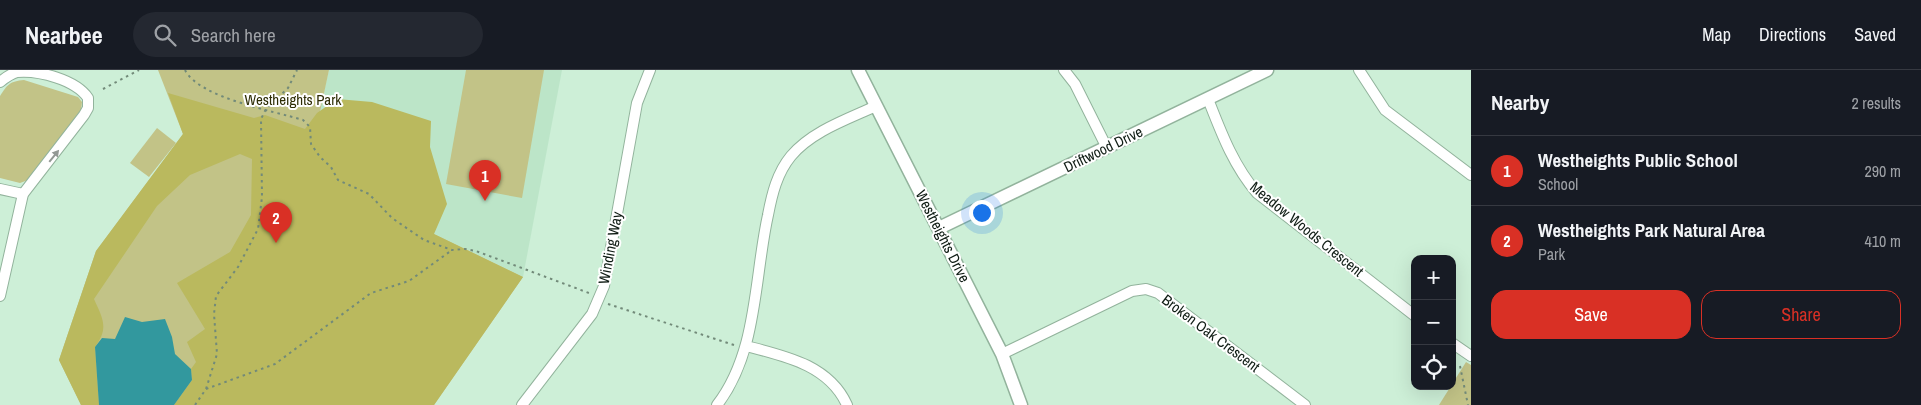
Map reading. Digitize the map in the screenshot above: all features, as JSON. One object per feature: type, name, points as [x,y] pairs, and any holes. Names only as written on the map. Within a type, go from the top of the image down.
[{"type":"street","name":"Winding Way","points":[[522,405],[592,314],[604,286],[637,103],[650,70]]},
{"type":"street","name":"Westheights Drive","points":[[858,70],[1002,354],[1021,405]]},
{"type":"street","points":[[1064,70],[1075,84],[1106,146]]},
{"type":"street","name":"Driftwood Drive","points":[[939,228],[1267,70]]},
{"type":"street","points":[[1359,70],[1385,110],[1471,175]]},
{"type":"street","points":[[0,82],[9,75],[19,71],[40,73],[78,86],[88,98],[88,108],[84,115],[23,194],[0,296]]},
{"type":"street","name":"Meadow Woods Crescent","points":[[1208,98],[1231,156],[1257,193],[1411,313]]},
{"type":"street","points":[[717,405],[739,368],[746,346],[764,233],[774,185],[791,156],[811,138],[876,106]]},
{"type":"street","points":[[0,189],[23,194]]},
{"type":"street","name":"Broken Oak Crescent","points":[[1002,354],[1132,290],[1146,289],[1158,293],[1305,405]]},
{"type":"street","points":[[1455,345],[1471,356]]},
{"type":"street","points":[[746,346],[794,360],[815,369],[832,382],[848,405]]},
{"type":"path","points":[[103,88],[139,70]]},
{"type":"path","points":[[185,70],[200,86],[228,99],[303,120],[310,127],[312,144],[320,157],[331,167],[338,180],[369,194],[392,218],[424,240],[452,250],[465,249],[476,251],[593,296]]},
{"type":"path","points":[[195,405],[206,389],[217,354],[214,314],[216,296],[238,267],[258,229],[262,197],[261,119],[266,109],[288,88],[297,70]]},
{"type":"path","points":[[206,389],[275,364],[371,293],[409,281],[452,250]]},
{"type":"path","points":[[606,303],[730,345],[746,346]]},
{"type":"path","points":[[1460,366],[1468,405]]},
{"type":"shaded area","points":[[329,70],[562,70],[523,277],[434,234],[314,135]]},
{"type":"shaded area","points":[[168,93],[254,118],[265,115],[305,129],[317,113],[337,99],[372,102],[431,121],[430,147],[447,204],[434,234],[523,277],[434,405],[174,405],[192,380],[191,369],[196,362],[187,342],[205,329],[177,283],[230,252],[251,215],[252,159],[240,154],[190,175],[157,206],[94,299],[103,323],[102,334],[95,347],[99,405],[81,405],[59,360],[96,251],[183,134]]},
{"type":"green space","name":"Westheights Park","points":[[158,70],[329,70],[315,135],[434,234],[523,277],[434,405],[81,405],[59,360],[96,251],[183,134]]},
{"type":"green space","points":[[466,70],[544,70],[522,198],[446,184]]},
{"type":"green space","points":[[24,80],[78,97],[82,102],[81,111],[28,180],[20,183],[0,178],[0,96],[9,84]]},
{"type":"green space","points":[[157,128],[176,143],[149,177],[130,163]]},
{"type":"green space","points":[[1466,362],[1471,365],[1471,405],[1439,405],[1448,390],[1456,390],[1456,378]]},
{"type":"water","points":[[125,317],[142,322],[165,319],[172,337],[175,354],[191,369],[192,380],[174,405],[99,405],[95,347],[102,338],[115,339]]},
{"type":"place","name":"Westheights Public School","points":[[485,201]]},
{"type":"place","name":"Westheights Park Natural Area","points":[[276,243]]}]
